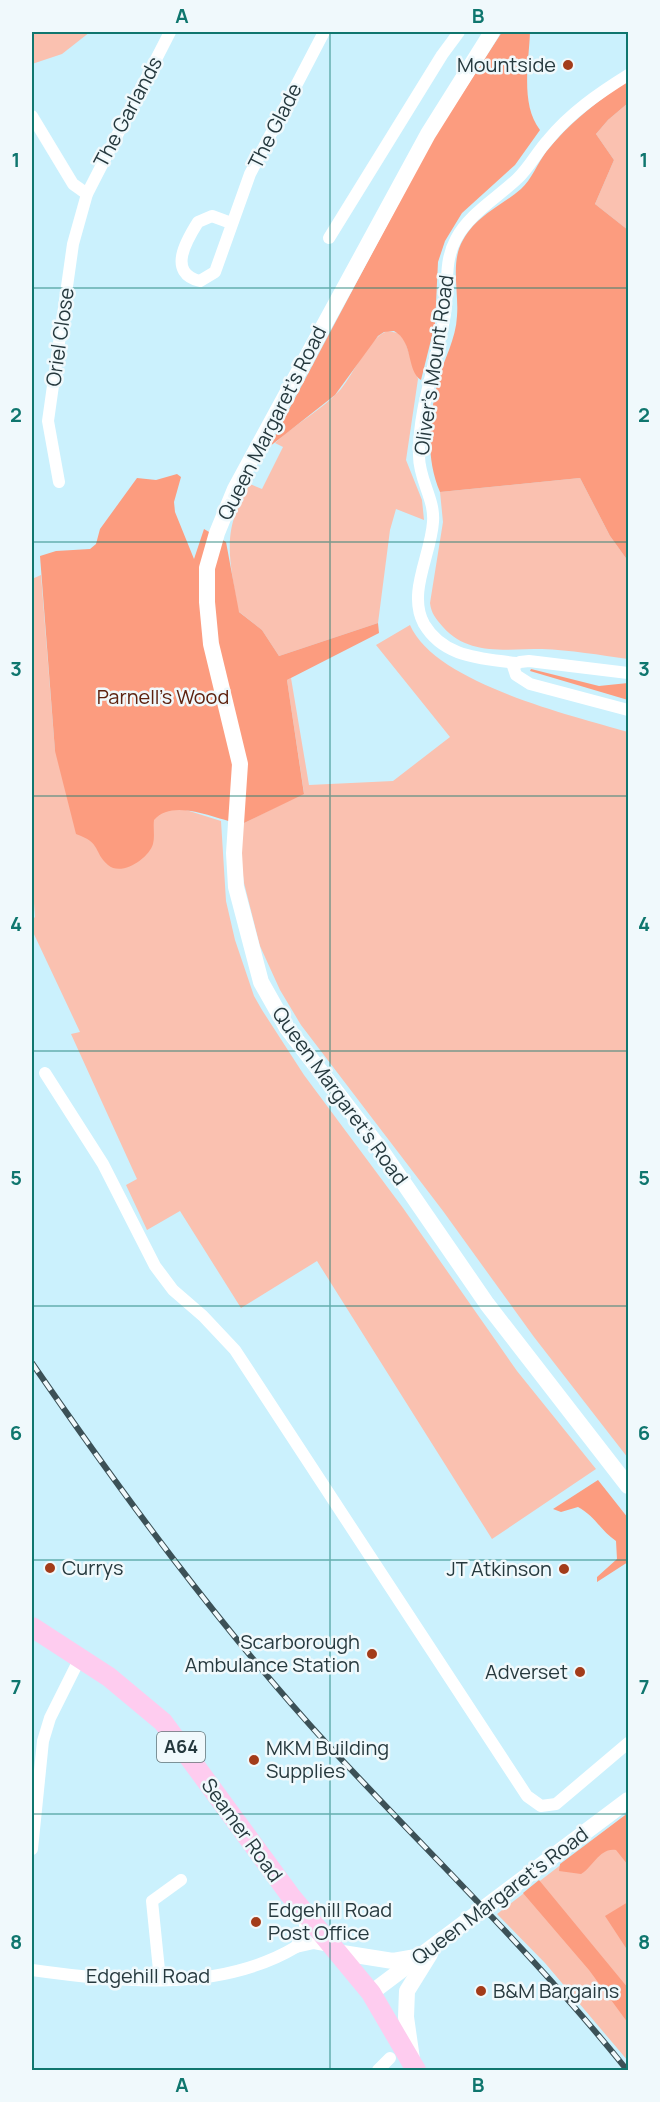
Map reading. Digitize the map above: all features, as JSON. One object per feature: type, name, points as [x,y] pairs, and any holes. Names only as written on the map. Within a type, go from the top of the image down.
[{"type":"highway","name":"Seamer Road","points":[[32,1627],[136,1697],[163,1722],[305,1915],[371,1993],[414,2066]]},
{"type":"main road","name":"Queen Margaret's Road","points":[[492,32],[428,134],[235,489],[217,533],[207,568],[207,602],[211,644],[240,764],[234,853],[236,887],[251,952],[270,1002],[325,1081],[417,1200],[487,1304],[628,1486]]},
{"type":"main road","name":"Queen Margaret's Road","points":[[371,1993],[628,1800]]},
{"type":"main road","points":[[414,2066],[406,2017],[407,1991],[435,1945]]},
{"type":"main road","points":[[333,1949],[393,1961],[420,1957]]},
{"type":"street","name":"The Garlands","points":[[87,194],[170,32]]},
{"type":"street","name":"The Glade","points":[[231,224],[212,216],[198,222],[180,260],[188,276],[200,281],[214,272],[250,174],[324,32]]},
{"type":"street","points":[[329,238],[442,55],[459,32]]},
{"type":"street","name":"Oliver's Mount Road","points":[[628,75],[598,94],[560,126],[519,177],[465,226],[448,256],[445,311],[423,412],[418,456],[422,479],[430,499],[433,521],[419,591],[419,613],[434,636],[468,657],[516,663],[542,662],[628,672]]},
{"type":"street","points":[[32,116],[57,155],[64,172],[73,184],[87,194]]},
{"type":"street","name":"Oriel Close","points":[[59,482],[48,421],[74,244],[87,194]]},
{"type":"street","points":[[516,663],[513,670],[516,675],[530,684],[627,710]]},
{"type":"street","points":[[45,1073],[103,1164],[155,1266],[173,1290],[203,1316],[235,1350],[527,1796],[541,1806],[556,1804],[628,1743]]},
{"type":"street","points":[[32,1849],[37,1740],[80,1658]]},
{"type":"street","points":[[160,1980],[153,1901],[181,1880]]},
{"type":"street","points":[[296,1947],[305,1931],[305,1915]]},
{"type":"street","name":"Edgehill Road","points":[[32,1970],[116,1979],[160,1980],[220,1976],[272,1961],[296,1947],[314,1943],[333,1949]]},
{"type":"street","points":[[378,2070],[390,2058]]},
{"type":"shaded area","points":[[32,32],[90,32],[62,54],[32,64]]},
{"type":"shaded area","points":[[628,103],[628,230],[595,204],[614,160],[596,134]]},
{"type":"shaded area","points":[[387,331],[398,333],[404,339],[418,379],[406,460],[422,500],[424,520],[396,509],[390,530],[378,623],[279,656],[262,630],[238,611],[230,560],[234,517],[250,484],[262,489],[283,447],[275,443],[334,397],[368,348]]},
{"type":"shaded area","points":[[580,478],[610,536],[628,561],[628,659],[542,649],[489,649],[464,643],[453,636],[436,619],[430,603],[443,522],[440,492]]},
{"type":"shaded area","points":[[41,575],[55,751],[163,807],[186,810],[221,821],[226,901],[235,940],[254,996],[262,1010],[304,1075],[403,1208],[517,1371],[596,1469],[492,1539],[317,1261],[241,1308],[180,1211],[147,1230],[126,1185],[137,1179],[71,1034],[80,1032],[32,930],[32,920],[35,917],[34,903],[32,903],[32,579]]},
{"type":"shaded area","points":[[410,625],[424,646],[446,664],[475,680],[540,706],[628,732],[628,1458],[534,1337],[443,1211],[301,1025],[280,990],[260,946],[244,883],[241,861],[242,824],[304,793],[287,680],[291,678],[309,785],[393,781],[450,737],[376,645]]},
{"type":"shaded area","points":[[628,1813],[628,2061],[545,1963],[497,1914]]},
{"type":"green space","points":[[502,32],[530,32],[527,69],[528,95],[534,120],[540,130],[515,165],[462,213],[445,241],[438,262],[435,324],[421,380],[413,370],[405,342],[394,331],[384,332],[378,336],[335,395],[269,447],[433,139]]},
{"type":"green space","points":[[628,81],[628,103],[596,134],[614,160],[595,204],[628,230],[628,561],[610,536],[580,478],[440,492],[432,465],[430,437],[432,409],[438,381],[456,324],[456,267],[463,240],[475,224],[525,185],[546,152],[574,122]]},
{"type":"green space","name":"Parnell's Wood","points":[[177,474],[181,477],[174,502],[175,512],[194,559],[204,529],[226,542],[239,612],[262,630],[279,656],[378,623],[379,633],[287,680],[304,794],[242,824],[184,810],[162,813],[154,820],[153,844],[146,855],[134,864],[120,869],[108,865],[94,844],[76,834],[55,751],[40,556],[56,551],[90,549],[96,544],[100,529],[137,478],[156,480]]},
{"type":"green space","points":[[531,669],[599,686],[628,683],[628,700],[530,671]]},
{"type":"green space","points":[[598,1480],[628,1518],[628,1562],[597,1582],[597,1577],[617,1559],[616,1541],[578,1507],[561,1512],[553,1509]]},
{"type":"green space","points":[[628,1813],[628,1865],[616,1850],[610,1850],[601,1854],[581,1874],[559,1871],[560,1864]]},
{"type":"green space","points":[[539,1880],[628,1988],[628,2023],[589,1970],[523,1893]]},
{"type":"green space","points":[[628,1902],[628,1951],[605,1916]]},
{"type":"railway","points":[[32,1363],[101,1462],[173,1559],[249,1654],[328,1745],[556,1986],[627,2070]]},
{"type":"place","name":"Mountside","points":[[568,65]]},
{"type":"place","name":"Currys","points":[[50,1568]]},
{"type":"place","name":"JT Atkinson","points":[[564,1569]]},
{"type":"place","name":"Scarborough Ambulance Station","points":[[372,1654]]},
{"type":"place","name":"Adverset","points":[[580,1672]]},
{"type":"place","name":"MKM Building Supplies","points":[[254,1760]]},
{"type":"place","name":"Edgehill Road Post Office","points":[[256,1922]]},
{"type":"place","name":"B&M Bargains","points":[[481,1991]]}]
